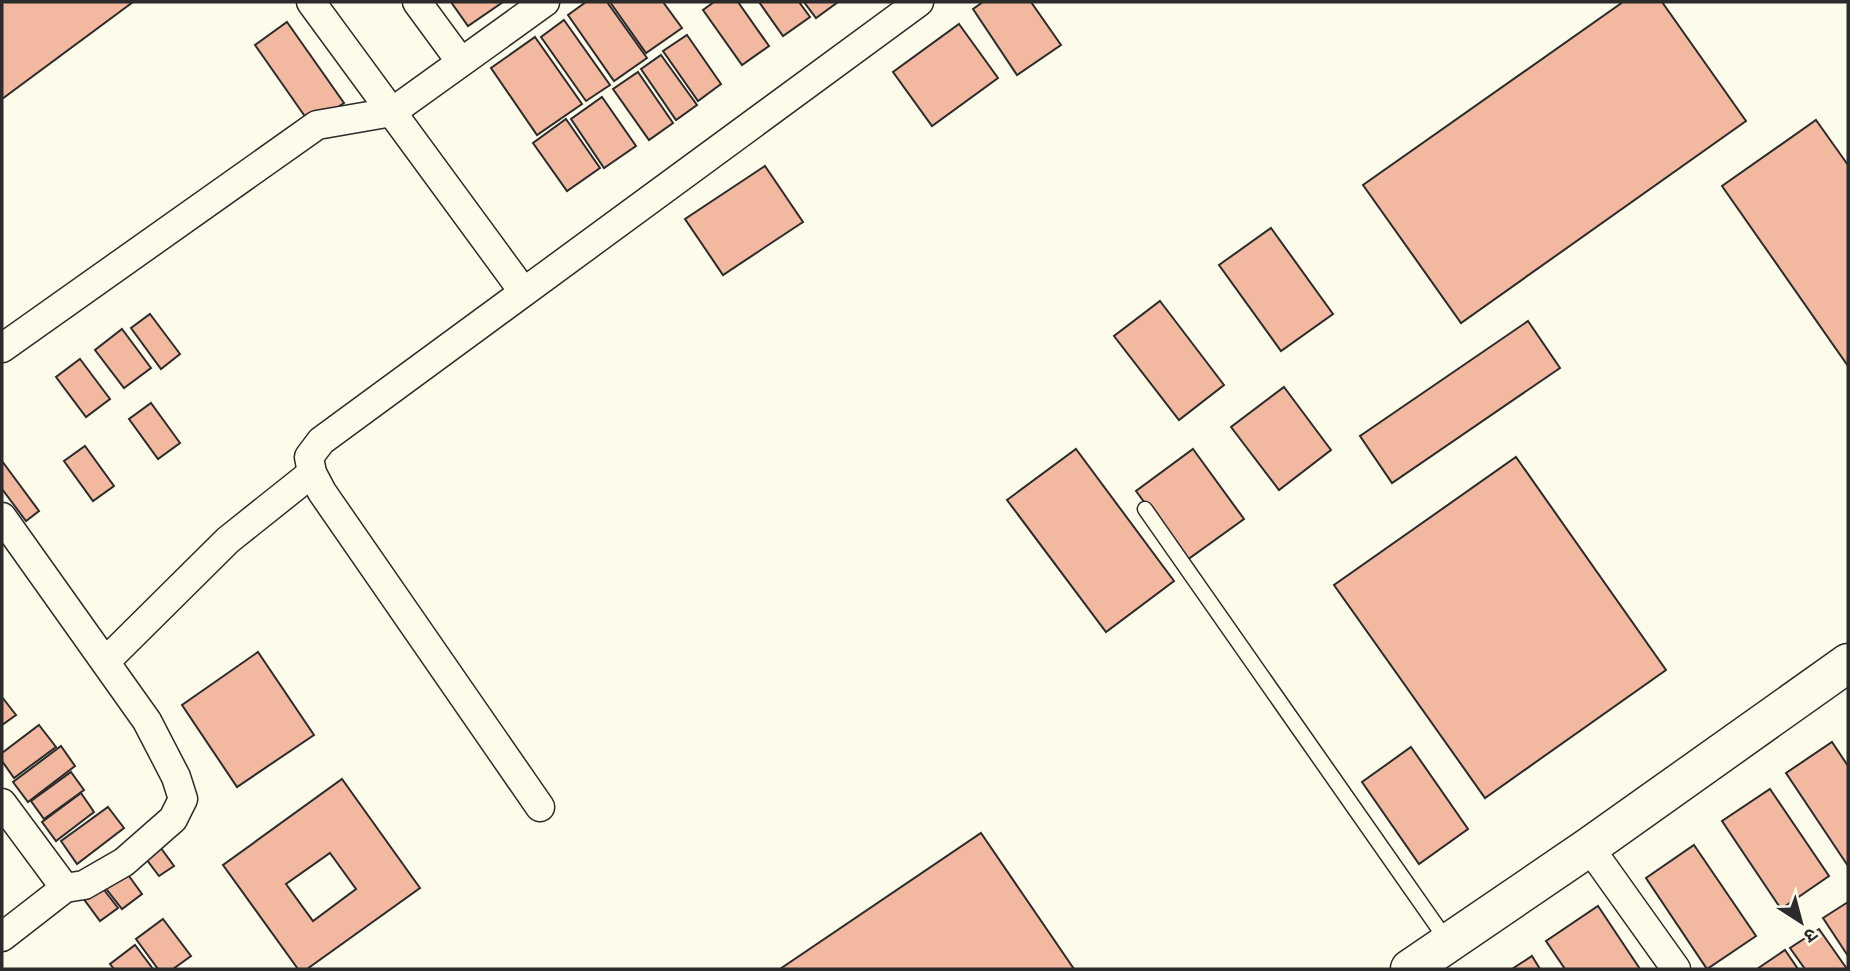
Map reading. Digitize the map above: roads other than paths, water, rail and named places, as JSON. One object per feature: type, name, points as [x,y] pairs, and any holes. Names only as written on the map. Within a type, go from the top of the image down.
[{"type":"street","points":[[311,2],[523,291]]},
{"type":"street","points":[[417,2],[461,62]]},
{"type":"street","points":[[2,348],[317,125],[392,112],[545,2]]},
{"type":"street","points":[[540,807],[322,492],[312,473],[309,457],[321,441],[919,2]]},
{"type":"street","points":[[106,661],[228,540],[312,473]]},
{"type":"street","points":[[2,517],[106,661],[159,742],[183,799],[173,819],[124,862],[83,885],[65,888],[2,937]]},
{"type":"street","points":[[1410,969],[1589,847],[1848,663]]},
{"type":"street","points":[[2,803],[65,888]]},
{"type":"street","points":[[1589,847],[1676,969]]},
{"type":"lane","points":[[1145,509],[1449,943]]}]
